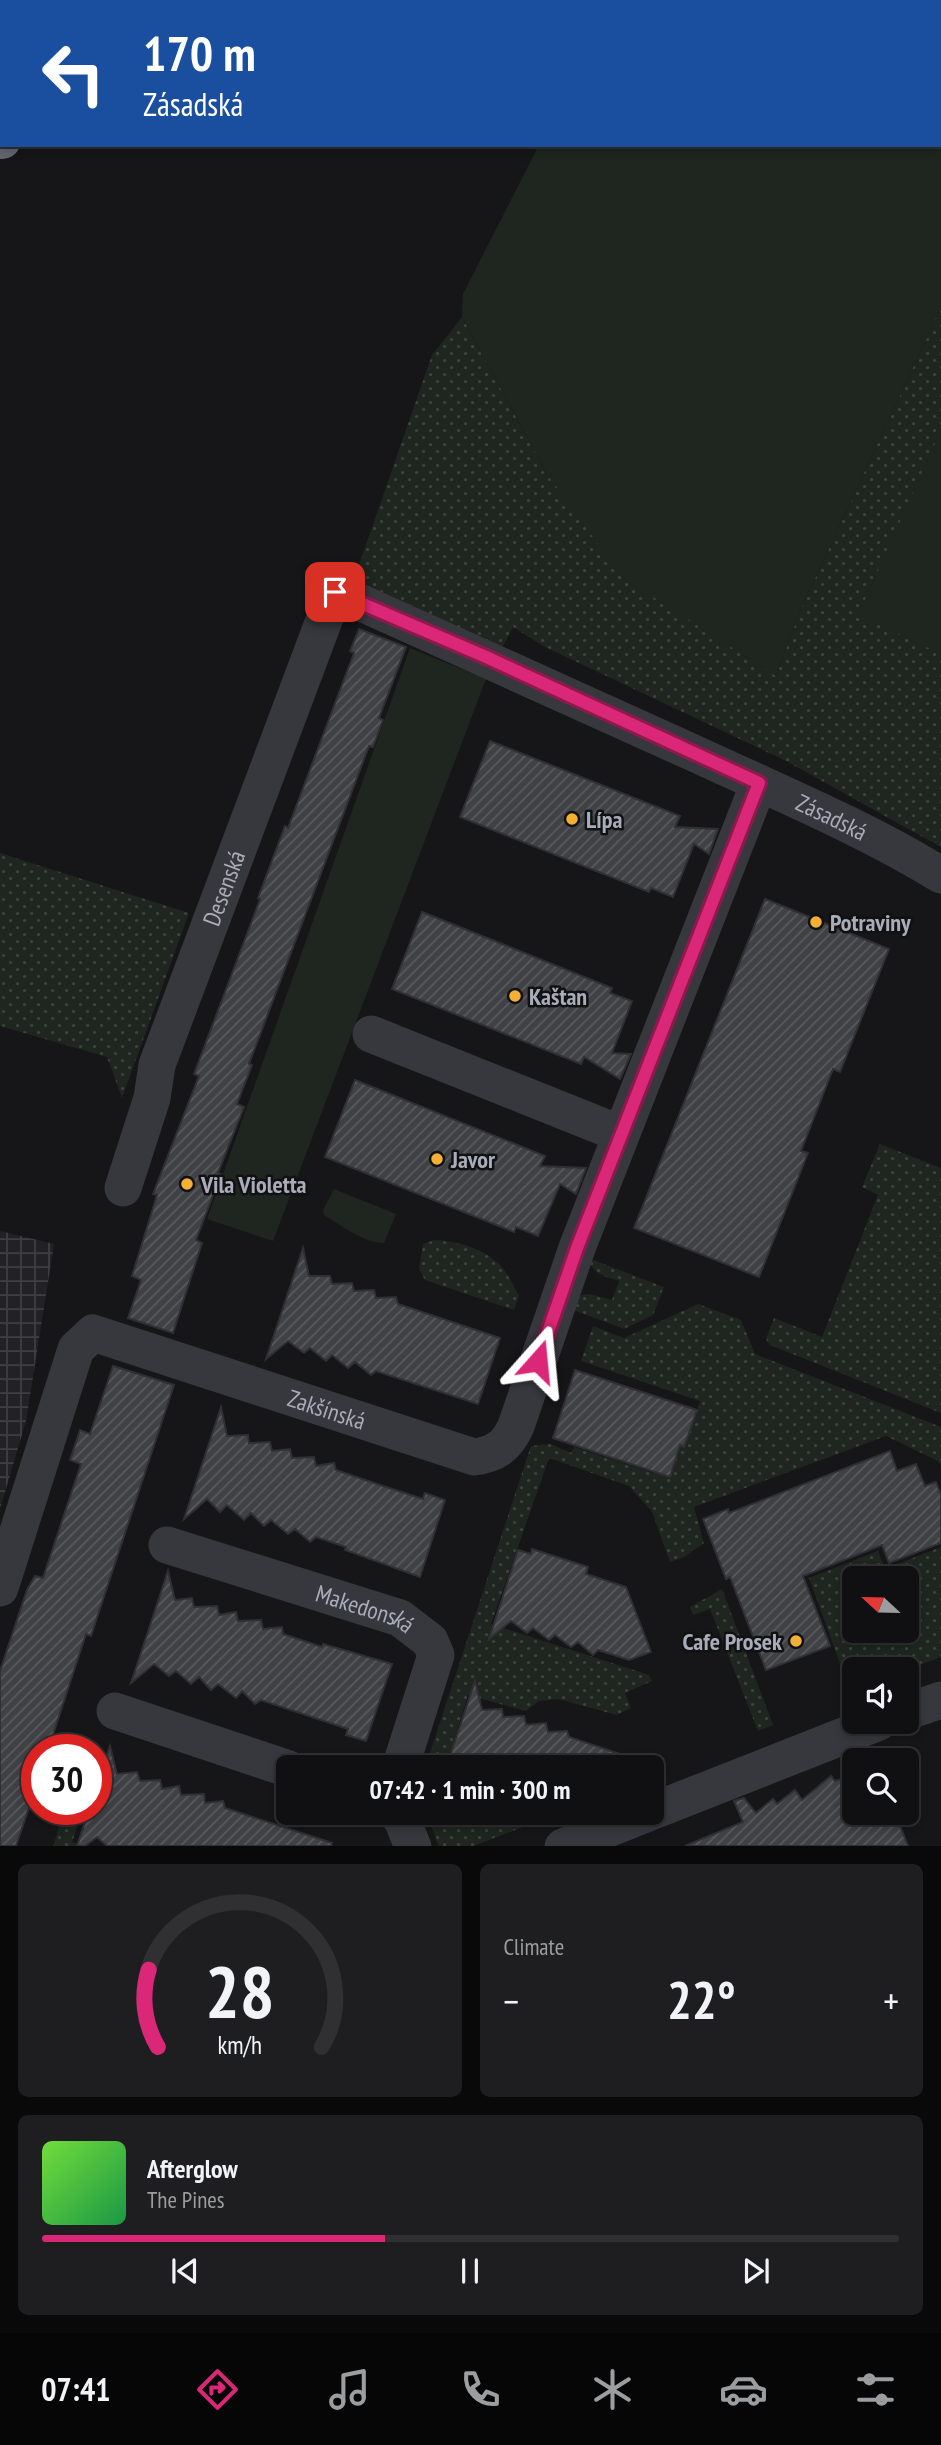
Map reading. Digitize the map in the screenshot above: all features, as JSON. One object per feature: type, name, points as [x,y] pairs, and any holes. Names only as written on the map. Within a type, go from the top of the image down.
[{"type":"street","name":"Zásadská","points":[[335,592],[484,656],[759,783],[906,854],[941,875]]},
{"type":"street","name":"Desenská","points":[[123,1188],[152,1098],[157,1065],[335,592]]},
{"type":"street","name":"Zakšínská","points":[[0,1588],[76,1349],[93,1333],[474,1457],[490,1455],[504,1447],[516,1426],[577,1248],[759,783]]},
{"type":"street","points":[[371,1034],[621,1134]]},
{"type":"street","name":"Makedonská","points":[[167,1545],[400,1618],[430,1641],[436,1655],[404,1755]]},
{"type":"street","points":[[919,1708],[941,1700]]},
{"type":"street","points":[[115,1711],[276,1765]]},
{"type":"street","points":[[664,1807],[849,1734]]},
{"type":"street","points":[[404,1825],[413,1846]]},
{"type":"street","points":[[562,1846],[617,1825]]},
{"type":"shaded area","points":[[538,147],[941,147],[941,307],[800,611],[776,676],[622,577],[547,474],[462,317],[463,294]]},
{"type":"shaded area","points":[[941,307],[941,847],[786,761],[543,646],[513,627],[502,648],[353,582],[432,355],[462,317],[547,474],[776,676],[800,611]]},
{"type":"shaded area","points":[[941,430],[941,654],[858,615]]},
{"type":"shaded area","points":[[410,648],[486,679],[273,1241],[207,1219]]},
{"type":"shaded area","points":[[0,853],[189,913],[122,1098],[107,1057],[0,1026]]},
{"type":"shaded area","points":[[880,1144],[941,1168],[941,1413],[770,1345],[766,1339],[774,1318],[822,1337],[878,1195],[862,1187]]},
{"type":"shaded area","points":[[334,1189],[396,1214],[384,1243],[360,1237],[324,1215],[323,1210]]},
{"type":"shaded area","points":[[0,1231],[54,1244],[26,1421],[0,1509]]},
{"type":"shaded area","points":[[434,1240],[473,1248],[499,1264],[519,1296],[514,1310],[425,1280],[419,1269],[423,1244]]},
{"type":"shaded area","points":[[588,1258],[664,1287],[653,1315],[624,1329],[568,1308],[579,1297],[588,1294],[612,1300],[619,1281],[596,1271]]},
{"type":"shaded area","points":[[698,1304],[741,1320],[755,1354],[941,1427],[941,1467],[938,1461],[886,1436],[694,1507],[704,1543],[684,1557],[670,1562],[652,1512],[629,1486],[549,1458],[491,1624],[649,1675],[652,1681],[625,1693],[631,1708],[617,1715],[558,1699],[539,1701],[525,1711],[468,1695],[450,1755],[429,1755],[531,1446],[551,1444],[571,1453],[574,1447],[653,1473],[680,1445],[684,1446],[700,1401],[581,1361],[593,1326],[624,1338]]},
{"type":"shaded area","points":[[941,1547],[941,1657],[919,1665],[919,1657],[842,1657],[842,1669],[809,1578],[878,1551],[884,1566],[842,1566],[842,1643],[919,1643],[919,1566],[893,1566]]},
{"type":"shaded area","points":[[722,1589],[773,1725],[758,1731],[710,1609],[693,1615],[690,1607]]},
{"type":"shaded area","points":[[60,1825],[78,1825],[72,1842],[85,1846],[53,1846]]},
{"type":"shaded area","points":[[431,1825],[528,1825],[473,1846],[439,1846]]},
{"type":"building","points":[[359,629],[406,647],[379,718],[383,720],[373,747],[369,746],[249,1064],[252,1065],[237,1104],[244,1107],[196,1240],[202,1243],[173,1333],[128,1318],[141,1280],[132,1276],[157,1195],[153,1194],[199,1076],[194,1074],[260,899],[258,898],[285,826],[288,828],[354,653],[350,651]]},
{"type":"building","name":"Lípa","points":[[490,741],[680,816],[675,827],[718,829],[709,854],[694,844],[673,897],[651,888],[649,892],[460,817]]},
{"type":"building","points":[[765,899],[889,949],[840,1072],[833,1069],[801,1151],[808,1153],[759,1277],[634,1228]]},
{"type":"building","name":"Kaštan","points":[[422,912],[612,988],[610,993],[632,1001],[612,1053],[631,1054],[620,1079],[584,1057],[581,1064],[392,989]]},
{"type":"building","name":"Javor","points":[[355,1080],[545,1156],[540,1166],[586,1168],[576,1194],[560,1184],[538,1236],[516,1227],[514,1232],[325,1157]]},
{"type":"building","points":[[303,1248],[309,1276],[330,1276],[332,1284],[352,1283],[354,1291],[374,1290],[376,1298],[396,1297],[398,1304],[500,1338],[478,1404],[376,1371],[371,1375],[355,1362],[348,1368],[332,1355],[326,1361],[310,1348],[304,1353],[288,1341],[266,1359]]},
{"type":"building","points":[[113,1366],[174,1385],[91,1636],[86,1634],[53,1734],[21,1734],[21,1825],[23,1825],[16,1846],[0,1846],[0,1671],[27,1590],[35,1576],[43,1578],[81,1464],[70,1460],[80,1430],[90,1434]]},
{"type":"building","points":[[575,1370],[697,1410],[684,1447],[680,1445],[670,1477],[553,1438]]},
{"type":"building","points":[[221,1407],[227,1436],[248,1435],[249,1443],[270,1442],[272,1451],[290,1449],[292,1458],[314,1457],[316,1466],[334,1463],[336,1470],[380,1485],[423,1499],[425,1493],[445,1500],[420,1577],[316,1537],[310,1542],[295,1529],[288,1534],[271,1520],[264,1526],[251,1513],[244,1520],[227,1505],[220,1512],[207,1499],[184,1519]]},
{"type":"building","points":[[890,1451],[897,1471],[916,1464],[925,1486],[936,1482],[941,1495],[941,1543],[889,1563],[882,1545],[803,1576],[830,1646],[766,1670],[730,1577],[726,1579],[703,1519],[728,1509],[729,1513]]},
{"type":"building","points":[[532,1549],[588,1567],[586,1574],[626,1587],[651,1652],[629,1660],[598,1650],[593,1655],[578,1642],[571,1647],[555,1635],[549,1640],[533,1628],[527,1633],[511,1621],[489,1639],[518,1550],[531,1554]]},
{"type":"building","points":[[168,1571],[175,1600],[192,1598],[194,1607],[217,1606],[219,1615],[236,1612],[238,1621],[261,1620],[263,1629],[282,1627],[283,1634],[322,1647],[323,1644],[392,1664],[366,1741],[346,1735],[348,1729],[261,1700],[255,1704],[242,1691],[236,1698],[218,1684],[211,1690],[199,1677],[191,1684],[176,1671],[169,1676],[154,1664],[131,1683]]},
{"type":"building","points":[[475,1681],[482,1710],[502,1709],[503,1717],[524,1716],[526,1725],[546,1723],[548,1732],[567,1731],[569,1737],[623,1755],[450,1755]]},
{"type":"building","points":[[112,1754],[117,1774],[137,1772],[140,1781],[160,1780],[162,1789],[179,1786],[181,1795],[204,1794],[205,1803],[223,1801],[225,1808],[332,1843],[331,1846],[107,1846],[97,1837],[85,1846],[77,1846],[84,1825],[112,1825]]},
{"type":"building","points":[[831,1776],[835,1781],[842,1779],[842,1825],[900,1825],[908,1846],[685,1846],[743,1822],[734,1801],[744,1798],[756,1813],[773,1799],[777,1804],[795,1790],[802,1800]]},
{"type":"place","name":"Lípa","points":[[572,819]]},
{"type":"place","name":"Potraviny","points":[[816,922]]},
{"type":"place","name":"Kaštan","points":[[515,996]]},
{"type":"place","name":"Javor","points":[[437,1159]]},
{"type":"place","name":"Vila Violetta","points":[[187,1184]]},
{"type":"place","name":"Cafe Prosek","points":[[796,1641]]},
{"type":"route","points":[[335,592],[484,656],[759,783],[577,1248],[538,1361]]}]
